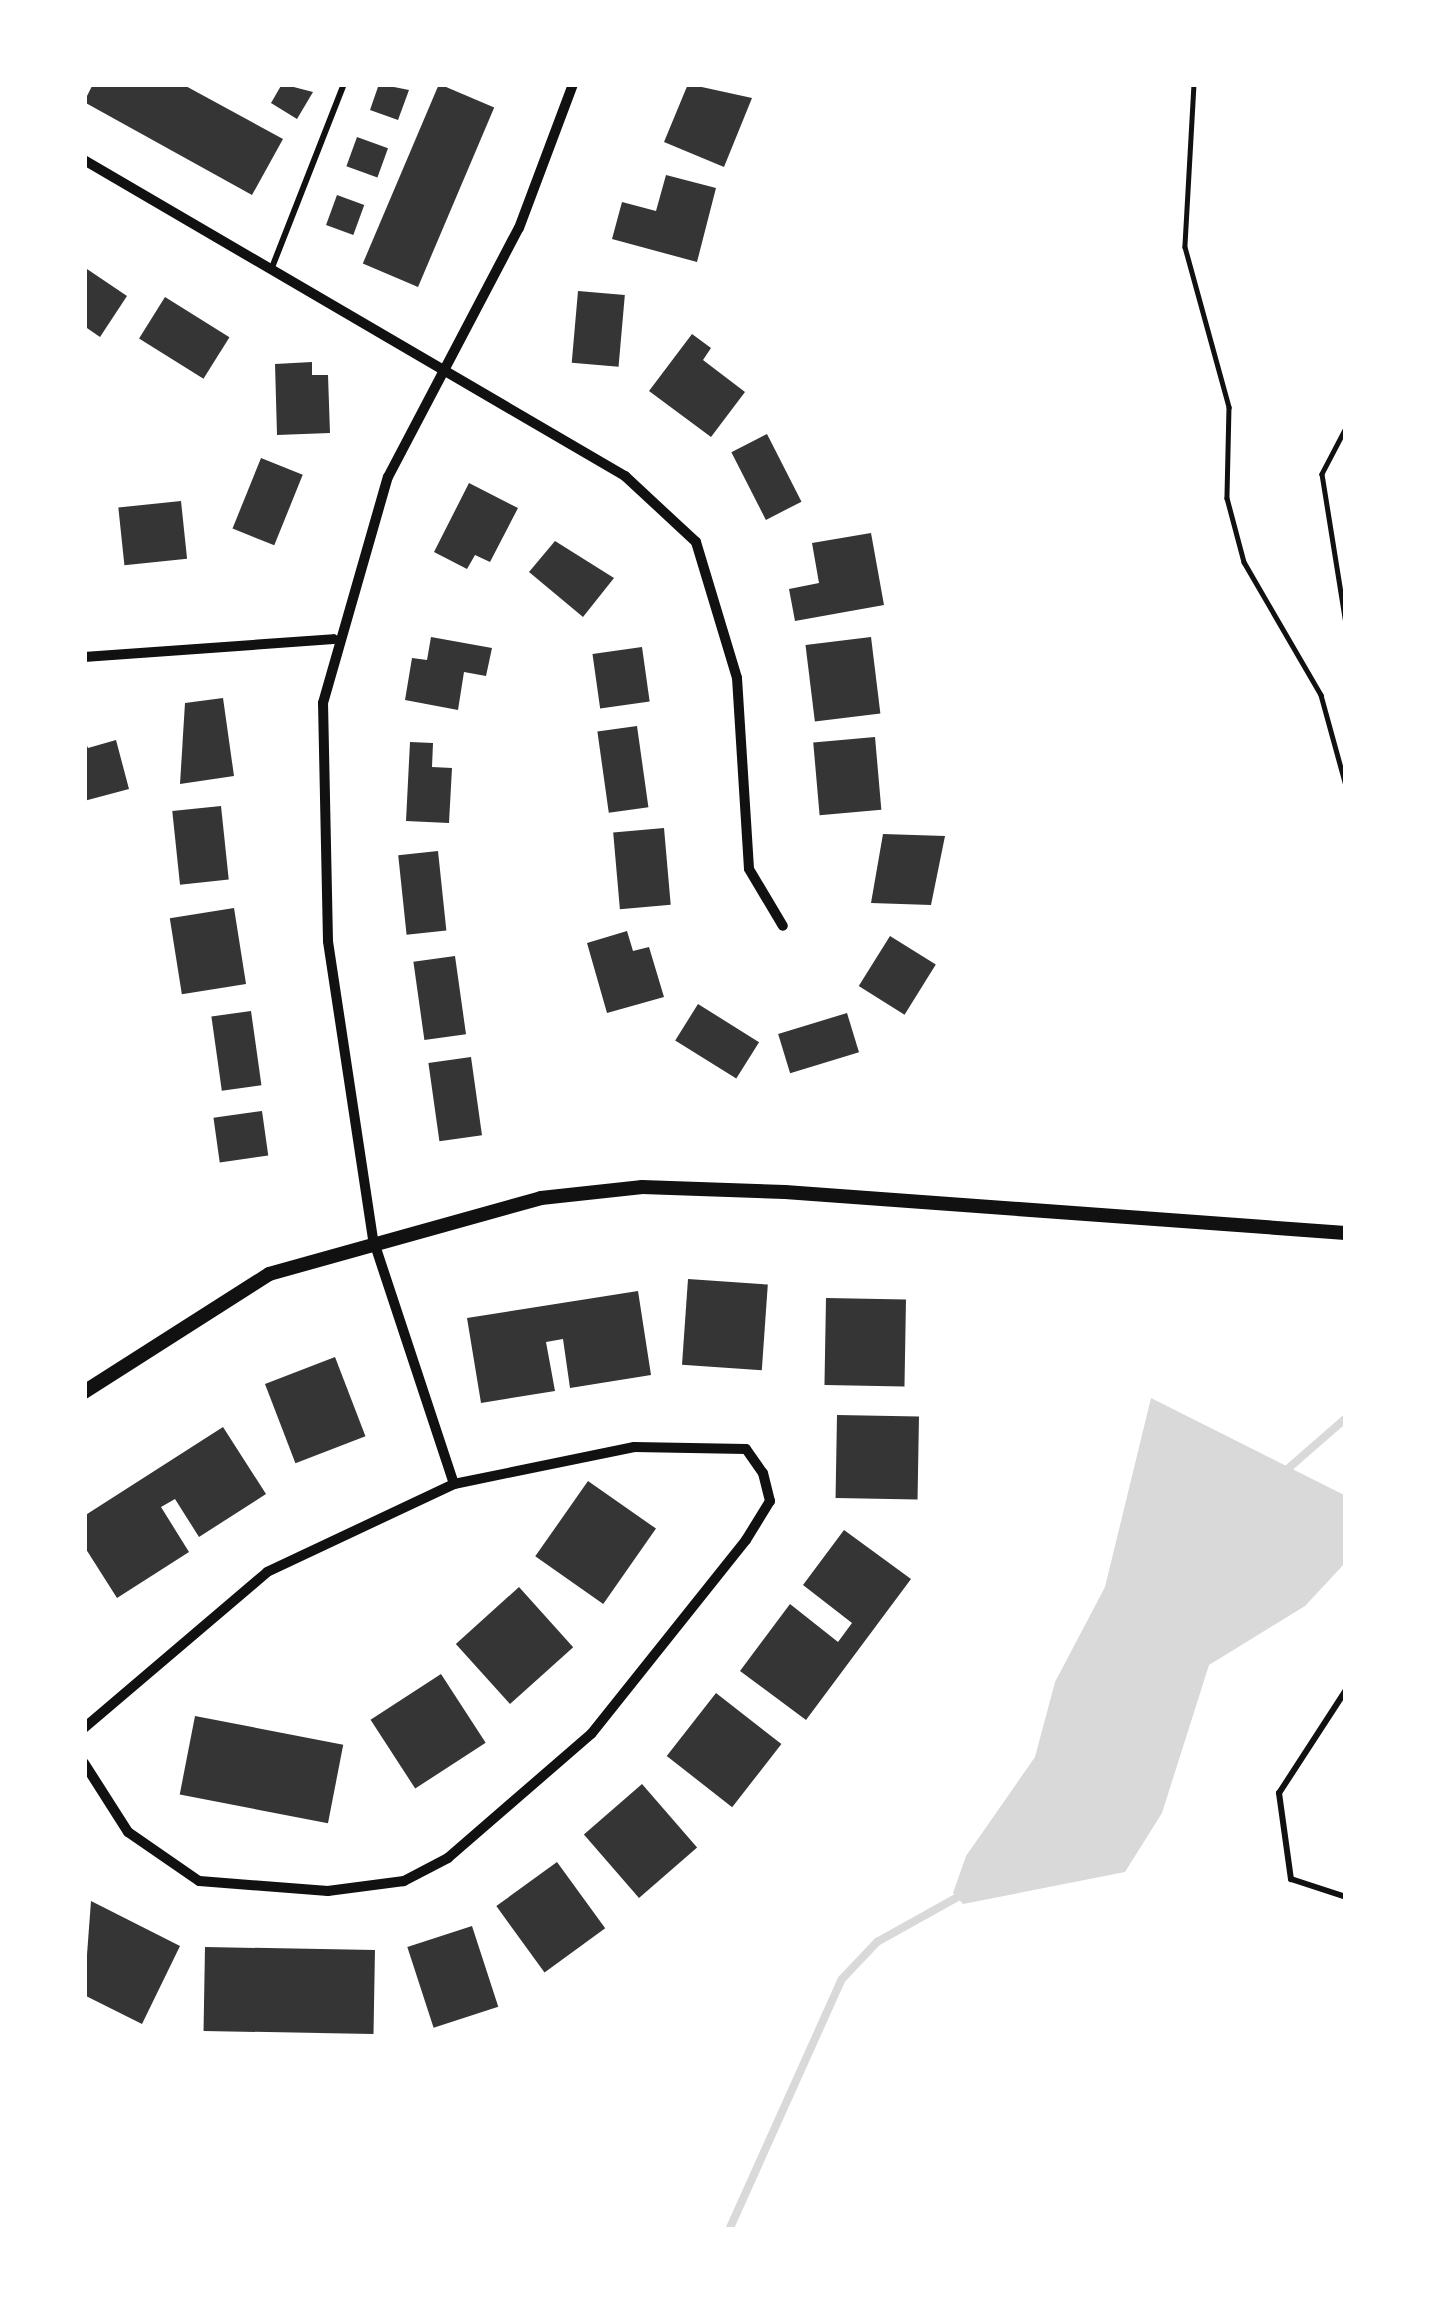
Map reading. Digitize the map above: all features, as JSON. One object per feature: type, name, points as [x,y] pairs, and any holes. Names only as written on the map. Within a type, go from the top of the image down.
[{"type":"street","points":[[454,1484],[373,1239],[319,805],[333,639],[388,477],[519,227],[573,84]]},
{"type":"street","points":[[84,160],[625,476],[696,542],[737,678],[749,869],[783,926]]},
{"type":"street","points":[[84,657],[333,639]]},
{"type":"street","points":[[84,1392],[269,1274],[373,1239],[541,1198],[642,1187],[1346,1233]]},
{"type":"street","points":[[84,1728],[267,1572],[454,1484],[634,1447],[716,1444],[746,1449],[770,1501],[675,1639],[591,1734],[448,1858],[404,1881],[328,1891],[199,1881],[128,1832],[84,1763]]},
{"type":"lane","points":[[271,270],[344,84]]},
{"type":"lane","points":[[1346,1690],[1279,1793],[1291,1879],[1346,1897]]},
{"type":"path","points":[[1194,84],[1185,247],[1228,407],[1227,498],[1244,562],[1322,695],[1346,786]]},
{"type":"path","points":[[1346,428],[1322,474],[1346,624]]},
{"type":"shaded area","points":[[1151,1398],[1346,1496],[1346,1562],[1305,1606],[1209,1665],[1162,1813],[1125,1872],[963,1904],[953,1893],[966,1856],[1035,1757],[1055,1682],[1105,1587]]},
{"type":"building","points":[[93,84],[182,84],[283,139],[252,195],[84,102]]},
{"type":"building","points":[[282,84],[313,92],[297,119],[271,103]]},
{"type":"building","points":[[379,84],[409,90],[398,120],[370,110]]},
{"type":"building","points":[[439,84],[494,107],[418,287],[363,263]]},
{"type":"building","points":[[688,84],[752,98],[724,167],[664,142]]},
{"type":"building","points":[[357,137],[388,148],[377,177],[346,166]]},
{"type":"building","points":[[666,175],[716,188],[697,262],[612,239],[622,202],[656,211]]},
{"type":"building","points":[[337,195],[364,205],[353,235],[326,225]]},
{"type":"building","points":[[84,267],[127,296],[100,337],[84,326]]},
{"type":"building","points":[[578,291],[625,295],[619,367],[572,363]]},
{"type":"building","points":[[165,297],[229,337],[203,379],[139,339]]},
{"type":"building","points":[[692,334],[711,348],[703,360],[745,392],[711,437],[649,391]]},
{"type":"building","points":[[312,362],[312,375],[328,375],[330,433],[277,435],[275,364]]},
{"type":"building","points":[[767,434],[802,502],[766,520],[731,452]]},
{"type":"building","points":[[261,458],[303,475],[274,545],[233,528]]},
{"type":"building","points":[[469,483],[518,508],[490,562],[475,555],[467,569],[434,552]]},
{"type":"building","points":[[181,501],[187,559],[124,565],[118,508]]},
{"type":"building","points":[[871,533],[884,605],[795,621],[789,589],[819,583],[812,543]]},
{"type":"building","points":[[555,541],[614,578],[583,617],[529,572]]},
{"type":"building","points":[[431,637],[492,648],[486,676],[464,672],[458,710],[405,700],[412,658],[427,660]]},
{"type":"building","points":[[871,637],[880,713],[815,721],[805,645]]},
{"type":"building","points":[[642,647],[650,701],[600,708],[592,654]]},
{"type":"building","points":[[223,698],[234,776],[180,784],[185,703]]},
{"type":"building","points":[[637,726],[648,807],[609,813],[597,732]]},
{"type":"building","points":[[875,737],[881,810],[820,815],[813,742]]},
{"type":"building","points":[[84,739],[88,748],[116,740],[129,789],[84,801]]},
{"type":"building","points":[[410,742],[433,743],[432,767],[452,768],[449,823],[406,821]]},
{"type":"building","points":[[221,806],[229,880],[180,885],[172,811]]},
{"type":"building","points":[[664,828],[671,905],[620,909],[613,832]]},
{"type":"building","points":[[883,834],[945,836],[931,905],[871,903]]},
{"type":"building","points":[[438,851],[446,931],[407,935],[398,855]]},
{"type":"building","points":[[234,908],[246,984],[182,994],[170,918]]},
{"type":"building","points":[[627,931],[633,951],[649,947],[664,997],[607,1013],[587,943]]},
{"type":"building","points":[[890,936],[936,965],[905,1015],[859,986]]},
{"type":"building","points":[[455,956],[466,1034],[424,1040],[413,962]]},
{"type":"building","points":[[698,1004],[759,1042],[736,1079],[675,1040]]},
{"type":"building","points":[[251,1011],[261,1085],[222,1091],[211,1017]]},
{"type":"building","points":[[847,1013],[859,1052],[790,1073],[778,1034]]},
{"type":"building","points":[[471,1057],[482,1135],[439,1141],[428,1063]]},
{"type":"building","points":[[262,1111],[268,1156],[220,1162],[213,1118]]},
{"type":"building","points":[[688,1279],[768,1285],[762,1370],[682,1365]]},
{"type":"building","points":[[638,1291],[651,1375],[570,1388],[563,1339],[546,1342],[555,1391],[481,1403],[467,1318]]},
{"type":"building","points":[[826,1298],[906,1299],[904,1386],[824,1385]]},
{"type":"building","points":[[335,1357],[365,1436],[295,1463],[265,1384]]},
{"type":"building","points":[[837,1415],[919,1416],[918,1499],[836,1498]]},
{"type":"building","points":[[223,1427],[266,1494],[199,1537],[175,1499],[161,1507],[189,1552],[117,1598],[84,1546],[84,1516]]},
{"type":"building","points":[[588,1481],[656,1529],[603,1604],[535,1556]]},
{"type":"building","points":[[844,1530],[911,1579],[806,1720],[740,1671],[790,1604],[838,1642],[852,1623],[803,1585]]},
{"type":"building","points":[[519,1587],[573,1647],[510,1704],[456,1644]]},
{"type":"building","points":[[441,1674],[486,1743],[415,1789],[371,1720]]},
{"type":"building","points":[[716,1693],[781,1744],[732,1807],[667,1756]]},
{"type":"building","points":[[195,1716],[343,1745],[328,1823],[180,1795]]},
{"type":"building","points":[[642,1784],[697,1847],[639,1898],[584,1835]]},
{"type":"building","points":[[557,1862],[605,1928],[545,1972],[496,1906]]},
{"type":"building","points":[[91,1901],[180,1946],[142,2024],[84,1995]]},
{"type":"building","points":[[472,1926],[498,2007],[434,2028],[407,1947]]},
{"type":"building","points":[[205,1947],[375,1950],[374,2034],[204,2031]]},
{"type":"waterway","points":[[1283,1473],[1346,1418]]},
{"type":"waterway","points":[[729,2230],[842,1979],[877,1942],[961,1895]]}]
